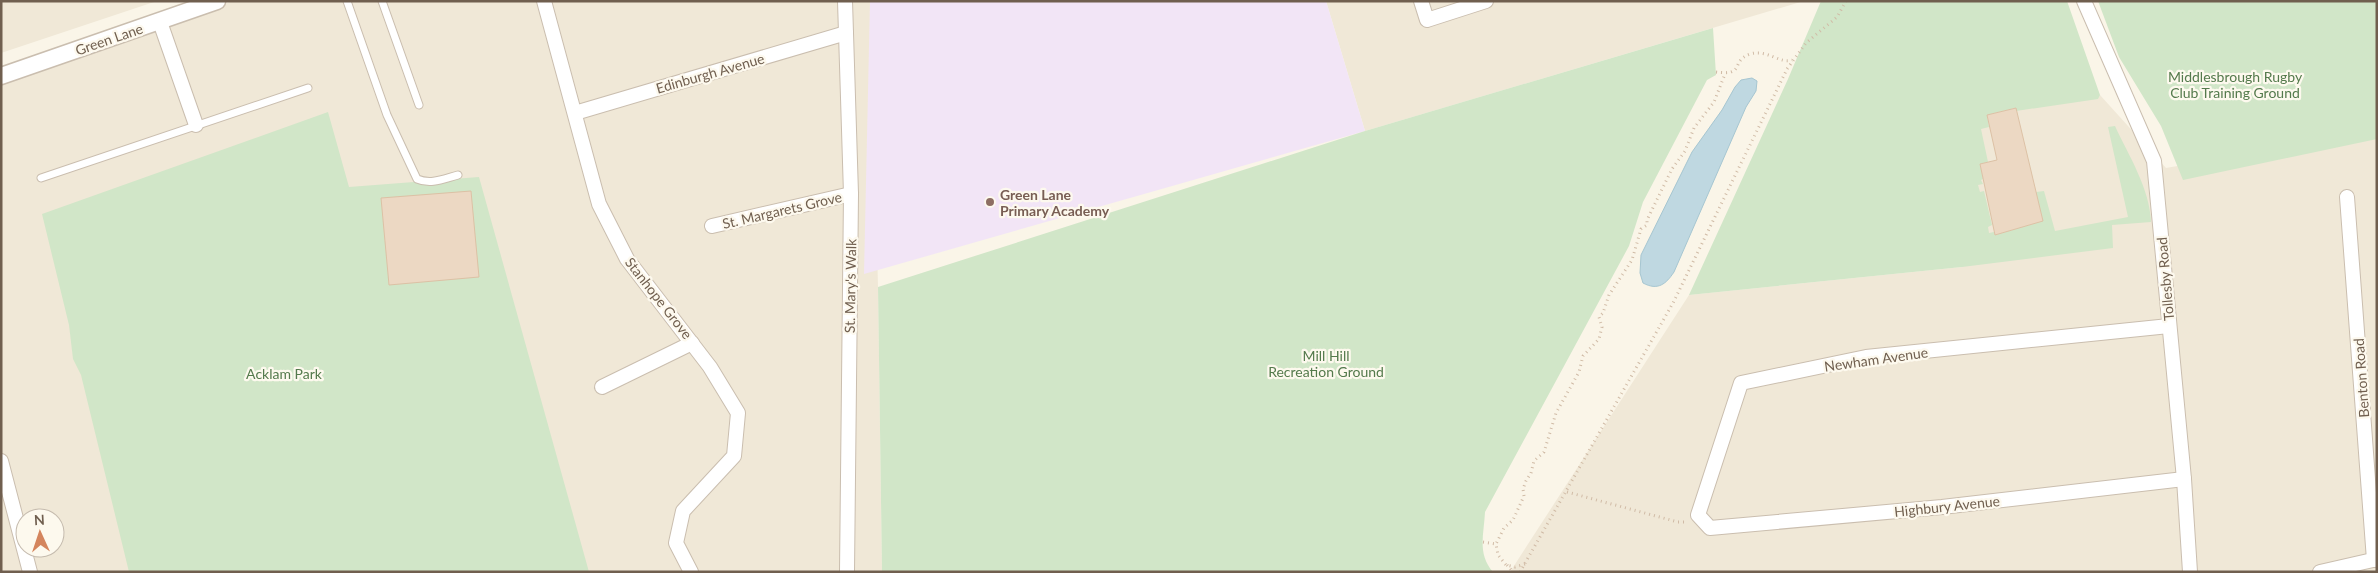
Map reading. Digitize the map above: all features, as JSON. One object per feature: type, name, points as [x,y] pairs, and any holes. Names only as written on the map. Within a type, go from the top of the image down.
[{"type":"street","name":"Green Lane","points":[[1,76],[216,1]]},
{"type":"street","name":"Stanhope Grove","points":[[544,1],[599,204],[627,259],[692,343],[738,413],[734,456],[683,511],[676,544],[690,572]]},
{"type":"street","name":"St. Mary's Walk","points":[[845,1],[851,194],[847,572]]},
{"type":"street","points":[[1421,1],[1427,20],[1486,1]]},
{"type":"street","name":"Tollesby Road","points":[[2084,1],[2154,160],[2184,479],[2190,572]]},
{"type":"street","points":[[160,22],[196,125]]},
{"type":"street","name":"Edinburgh Avenue","points":[[574,113],[846,33]]},
{"type":"street","name":"St. Margarets Grove","points":[[712,226],[851,194]]},
{"type":"street","name":"Benton Road","points":[[2347,197],[2376,559]]},
{"type":"street","name":"Newham Avenue","points":[[1710,528],[1698,515],[1741,383],[1866,357],[2170,326]]},
{"type":"street","points":[[602,387],[692,343]]},
{"type":"street","points":[[1,461],[30,572]]},
{"type":"street","name":"Highbury Avenue","points":[[1710,528],[1942,508],[2184,479]]},
{"type":"street","points":[[2320,572],[2376,559]]},
{"type":"lane","points":[[347,1],[387,115],[416,179],[425,183],[458,175]]},
{"type":"lane","points":[[382,1],[420,105]]},
{"type":"lane","points":[[41,178],[308,88]]},
{"type":"path","points":[[1520,572],[1673,303],[1793,60],[1806,43],[1837,18],[1846,1]]},
{"type":"path","points":[[1716,72],[1726,74],[1735,70],[1740,61],[1751,54],[1765,53],[1786,62],[1793,60]]},
{"type":"path","points":[[1513,572],[1498,555],[1496,544],[1504,528],[1512,520],[1524,496],[1523,488],[1534,461],[1544,452],[1556,413],[1579,372],[1583,356],[1599,339],[1602,327],[1599,317],[1603,313],[1609,295],[1632,260],[1641,229],[1647,225],[1650,214],[1672,169],[1686,151],[1694,128],[1714,102],[1726,74]]},
{"type":"path","points":[[1567,492],[1678,522]]},
{"type":"path","points":[[1483,542],[1496,544]]},
{"type":"path","points":[[1506,564],[1516,567],[1525,564]]},
{"type":"shaded area","points":[[1,1],[157,1],[1,53]]},
{"type":"shaded area","points":[[233,1],[871,1],[882,572],[1,572],[1,85]]},
{"type":"shaded area","name":"Green Lane Primary Academy","points":[[870,1],[1326,1],[1365,131],[864,274]]},
{"type":"shaded area","points":[[1326,1],[1804,1],[1365,131]]},
{"type":"shaded area","points":[[2100,95],[2166,168],[2377,131],[2377,572],[1510,572],[1689,295],[1962,267],[1946,114]]},
{"type":"green space","points":[[1821,1],[2067,1],[2100,95],[2098,99],[2016,111],[2015,108],[1987,115],[1989,127],[1981,129],[1988,162],[1980,164],[1983,184],[1978,185],[1980,192],[1984,191],[1992,225],[1988,227],[1989,233],[1994,232],[1995,235],[2042,221],[2036,192],[2044,191],[2055,231],[2128,217],[2108,127],[2115,126],[2143,185],[2150,210],[2151,222],[2112,225],[2113,248],[1962,267],[1689,295],[1788,79]]},
{"type":"green space","name":"Middlesbrough Rugby Club Training Ground","points":[[2098,1],[2377,1],[2377,139],[2183,180],[2161,126],[2119,57]]},
{"type":"green space","name":"Mill Hill Recreation Ground","points":[[1713,28],[1716,75],[1707,80],[1643,202],[1629,246],[1485,512],[1483,551],[1488,565],[1493,572],[882,572],[878,287],[1365,131]]},
{"type":"green space","name":"Acklam Park","points":[[328,112],[349,187],[479,177],[589,572],[129,572],[81,375],[73,359],[69,325],[42,214]]},
{"type":"water","points":[[1752,78],[1757,81],[1756,91],[1746,107],[1674,272],[1661,285],[1653,286],[1643,283],[1640,273],[1641,255],[1692,152],[1722,110],[1735,87],[1741,80]]},
{"type":"building","points":[[2016,108],[2043,221],[1995,235],[1980,164],[1997,160],[1987,115]]},
{"type":"building","points":[[471,191],[479,277],[389,285],[381,198]]},
{"type":"place","name":"Green Lane Primary Academy","points":[[990,202]]}]
